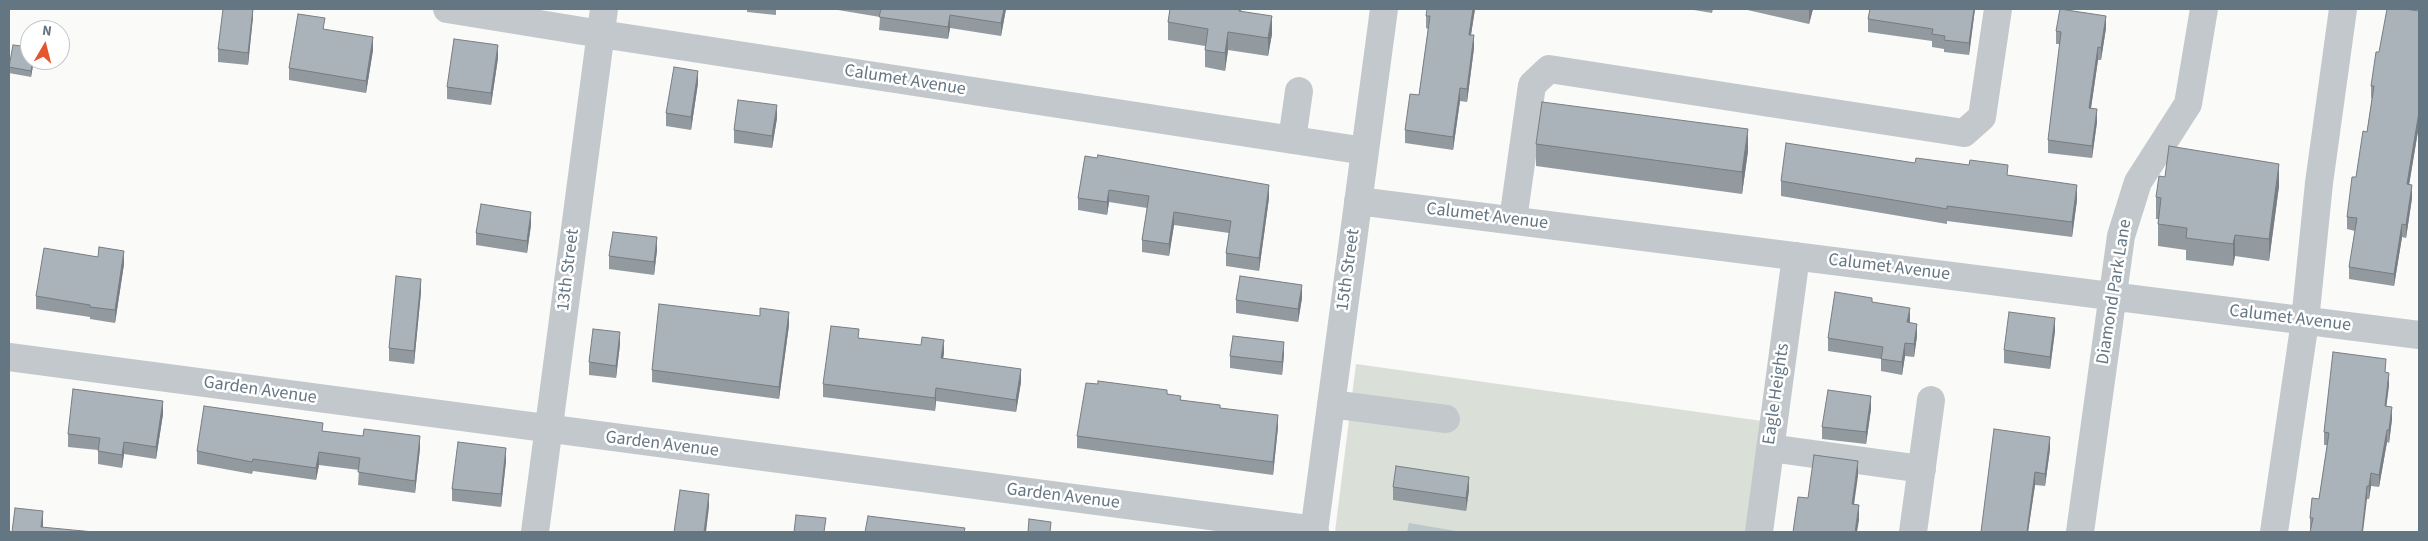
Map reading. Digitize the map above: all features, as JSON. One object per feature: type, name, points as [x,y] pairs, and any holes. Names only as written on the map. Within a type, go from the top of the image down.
[{"type":"street","name":"Calumet Avenue","points":[[447,9],[602,22],[1365,151]]},
{"type":"street","name":"15th Street","points":[[1314,531],[1384,9]]},
{"type":"street","points":[[1513,220],[1532,84],[1549,69],[1964,133],[1982,116],[1998,9]]},
{"type":"street","name":"Diamond Park Lane","points":[[2080,532],[2121,236],[2138,182],[2188,104],[2204,9]]},
{"type":"street","points":[[2274,532],[2305,321],[2319,183],[2343,9]]},
{"type":"street","name":"13th Street","points":[[535,532],[602,22]]},
{"type":"street","points":[[1292,140],[1299,90]]},
{"type":"street","name":"Calumet Avenue","points":[[1358,201],[2419,334]]},
{"type":"street","name":"Eagle Heights","points":[[1759,532],[1796,256]]},
{"type":"street","name":"Garden Avenue","points":[[9,357],[1314,531]]},
{"type":"street","points":[[1913,532],[1931,400]]},
{"type":"street","points":[[1331,404],[1446,419]]},
{"type":"street","points":[[1770,448],[1922,469]]},
{"type":"shaded area","points":[[1356,364],[1762,421],[1747,532],[1335,532]]},
{"type":"shaded area","points":[[1409,523],[1456,531],[1456,532],[1407,532]]},
{"type":"building","points":[[223,9],[253,9],[248,53],[218,49]]},
{"type":"building","points":[[881,9],[1004,9],[1001,23],[950,15],[948,27],[879,17]]},
{"type":"building","points":[[1170,9],[1239,9],[1239,11],[1272,16],[1268,38],[1228,32],[1225,53],[1205,50],[1208,29],[1168,22]]},
{"type":"building","points":[[1427,9],[1473,9],[1469,35],[1474,35],[1467,89],[1460,88],[1453,137],[1405,130],[1410,94],[1419,95],[1430,16],[1426,16]]},
{"type":"building","points":[[1870,9],[1974,9],[1969,43],[1944,40],[1945,36],[1932,34],[1933,29],[1868,19]]},
{"type":"building","points":[[2060,9],[2106,16],[2101,48],[2098,47],[2089,108],[2097,109],[2092,146],[2048,140],[2061,32],[2056,31]]},
{"type":"building","points":[[2387,9],[2419,11],[2419,112],[2407,184],[2412,185],[2406,225],[2402,224],[2394,274],[2349,267],[2357,218],[2347,217],[2352,177],[2356,177],[2363,131],[2367,132],[2374,86],[2371,86],[2376,52],[2379,52]]},
{"type":"building","points":[[298,14],[325,18],[323,29],[373,37],[366,81],[289,68]]},
{"type":"building","points":[[454,39],[498,45],[491,93],[447,87]]},
{"type":"building","points":[[13,45],[20,46],[20,69],[9,67]]},
{"type":"building","points":[[674,67],[698,71],[691,117],[666,113]]},
{"type":"building","points":[[738,100],[777,105],[772,136],[734,130]]},
{"type":"building","points":[[1542,102],[1748,129],[1742,172],[1536,144]]},
{"type":"building","points":[[1786,143],[1915,163],[1916,158],[1969,165],[1970,160],[2008,165],[2007,175],[2077,185],[2072,222],[1947,206],[1947,209],[1781,181]]},
{"type":"building","points":[[2169,146],[2279,164],[2269,239],[2235,235],[2233,244],[2186,238],[2187,228],[2158,224],[2161,198],[2156,197],[2159,176],[2165,177]]},
{"type":"building","points":[[1098,155],[1269,185],[1259,258],[1226,253],[1231,221],[1174,212],[1169,244],[1142,240],[1149,196],[1109,190],[1107,202],[1078,198],[1085,156],[1097,158]]},
{"type":"building","points":[[481,204],[531,212],[527,241],[476,233]]},
{"type":"building","points":[[613,232],[657,237],[654,262],[609,256]]},
{"type":"building","points":[[99,247],[124,251],[115,310],[36,296],[44,248],[98,257]]},
{"type":"building","points":[[396,276],[421,279],[414,351],[389,348]]},
{"type":"building","points":[[1240,276],[1302,285],[1298,309],[1236,300]]},
{"type":"building","points":[[1835,292],[1872,298],[1872,302],[1910,308],[1907,322],[1917,324],[1914,344],[1905,343],[1902,362],[1881,359],[1883,347],[1828,338]]},
{"type":"building","points":[[659,304],[760,316],[760,308],[789,312],[779,387],[652,370]]},
{"type":"building","points":[[2009,312],[2055,318],[2050,357],[2004,350]]},
{"type":"building","points":[[831,326],[859,329],[858,338],[921,345],[922,337],[944,340],[941,358],[1021,369],[1016,400],[936,388],[935,398],[823,384]]},
{"type":"building","points":[[593,329],[620,332],[616,366],[589,362]]},
{"type":"building","points":[[1233,336],[1284,342],[1282,362],[1230,356]]},
{"type":"building","points":[[2333,352],[2386,359],[2385,372],[2389,373],[2385,406],[2392,407],[2389,430],[2387,430],[2379,475],[2371,473],[2369,486],[2367,486],[2362,532],[2310,532],[2313,518],[2310,518],[2312,498],[2319,499],[2329,433],[2324,432]]},
{"type":"building","points":[[1098,381],[1167,390],[1167,394],[1181,396],[1180,400],[1220,405],[1220,408],[1278,415],[1273,462],[1077,436],[1086,383],[1098,384]]},
{"type":"building","points":[[73,389],[163,401],[156,447],[124,442],[122,455],[98,451],[100,438],[68,434]]},
{"type":"building","points":[[1828,390],[1871,396],[1866,432],[1822,427]]},
{"type":"building","points":[[204,406],[323,423],[322,431],[363,436],[364,429],[420,436],[415,481],[358,472],[360,458],[319,452],[316,468],[253,459],[252,462],[197,451]]},
{"type":"building","points":[[1994,429],[2050,437],[2045,474],[2035,472],[2027,532],[1981,532]]},
{"type":"building","points":[[458,442],[506,448],[501,494],[452,489]]},
{"type":"building","points":[[1814,455],[1858,461],[1852,504],[1859,505],[1855,532],[1793,532],[1798,497],[1808,498]]},
{"type":"building","points":[[1396,466],[1469,477],[1466,498],[1393,487]]},
{"type":"building","points":[[680,490],[709,494],[704,532],[674,532]]},
{"type":"building","points":[[15,508],[43,511],[41,527],[94,532],[12,532]]},
{"type":"building","points":[[796,515],[826,518],[824,532],[794,532]]},
{"type":"building","points":[[868,516],[965,528],[964,532],[865,532]]},
{"type":"building","points":[[1029,519],[1051,522],[1050,532],[1028,532]]}]
